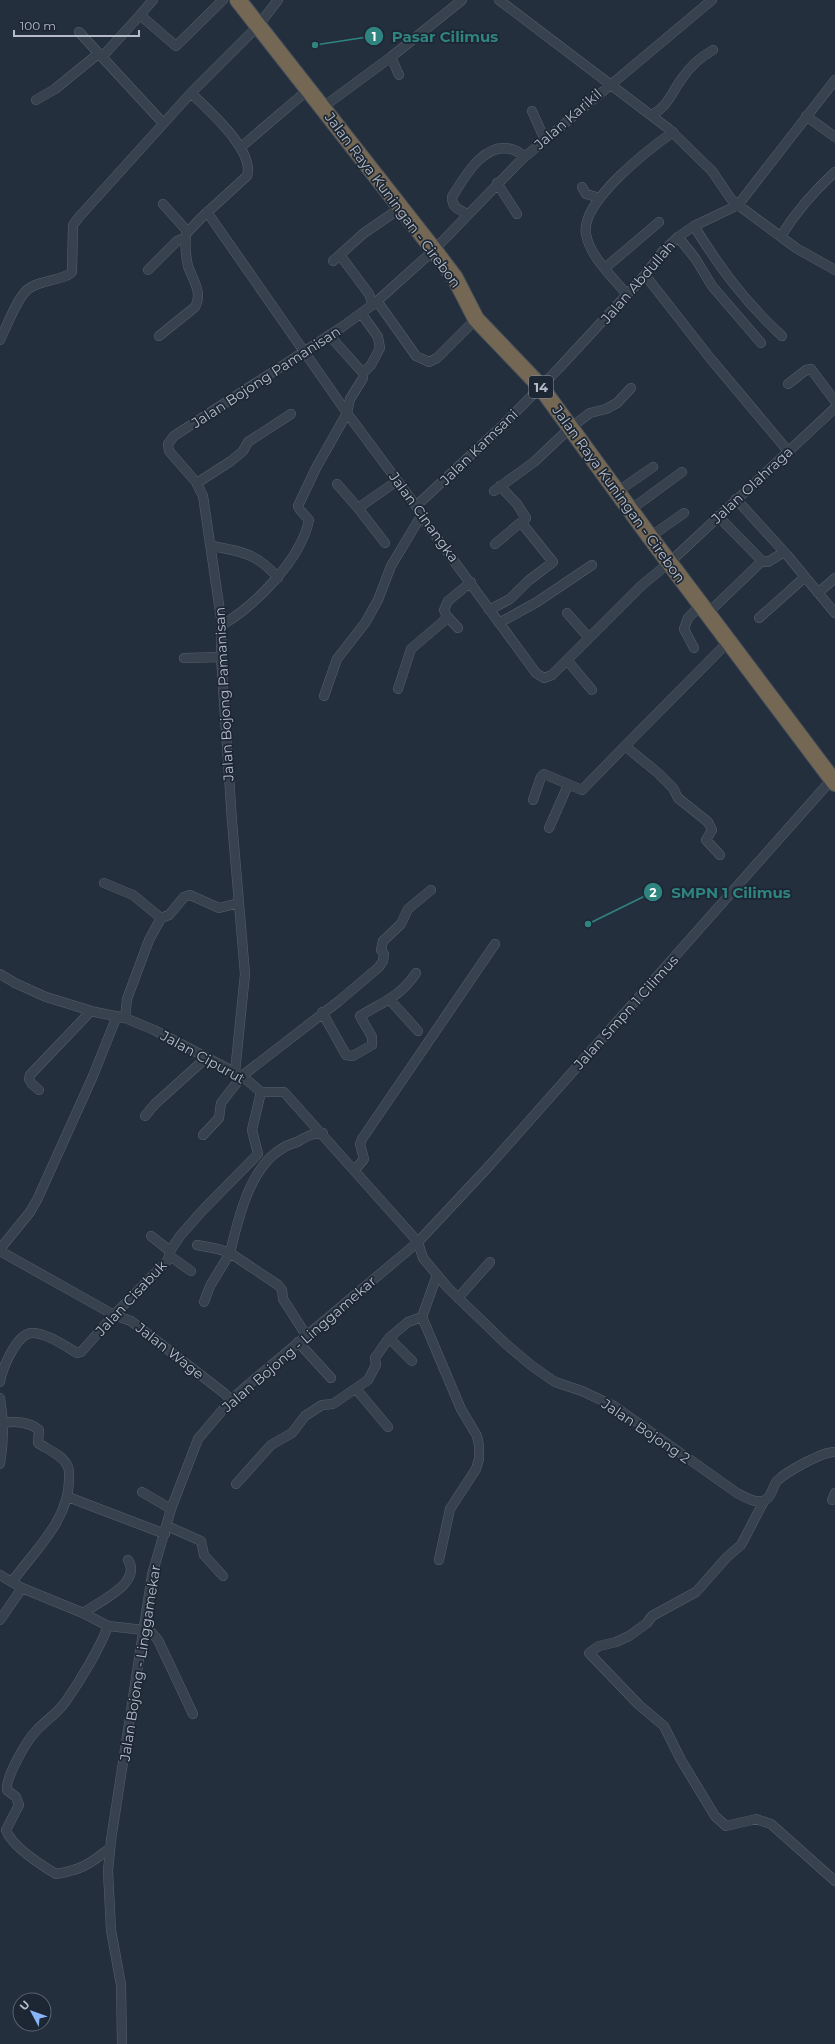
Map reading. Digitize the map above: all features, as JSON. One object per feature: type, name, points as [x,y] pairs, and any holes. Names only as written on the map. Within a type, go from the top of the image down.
[{"type":"highway","name":"Jalan Raya Kuningan - Cirebon","points":[[238,0],[402,207],[455,278],[476,320],[540,386],[650,537],[834,781]]},
{"type":"street","points":[[36,100],[55,89],[100,56],[153,0]]},
{"type":"street","points":[[140,15],[176,46],[223,0]]},
{"type":"street","points":[[0,340],[14,311],[27,290],[59,277],[68,276],[72,272],[73,225],[163,122],[258,26],[278,0]]},
{"type":"street","points":[[323,107],[391,57],[462,0]]},
{"type":"street","points":[[499,0],[673,132],[712,171],[731,199],[738,205],[796,248],[835,270]]},
{"type":"street","name":"Jalan Karikil","points":[[434,250],[497,183],[525,156],[609,84],[712,0]]},
{"type":"street","points":[[80,32],[100,56],[163,122]]},
{"type":"street","points":[[652,115],[663,108],[683,76],[700,58],[713,50]]},
{"type":"street","points":[[391,57],[399,75]]},
{"type":"street","name":"Jalan Abdullah","points":[[540,386],[646,275],[662,252],[678,237],[694,226],[738,205],[835,80]]},
{"type":"street","points":[[241,147],[309,89]]},
{"type":"street","points":[[148,270],[177,241],[187,234],[207,212],[247,176],[249,170],[241,147],[191,93]]},
{"type":"street","points":[[532,112],[545,140]]},
{"type":"street","points":[[806,116],[835,137]]},
{"type":"street","points":[[627,295],[595,253],[586,235],[586,225],[600,198],[630,166],[673,132]]},
{"type":"street","points":[[468,214],[455,208],[452,203],[452,197],[477,160],[501,149],[512,149],[525,156]]},
{"type":"street","points":[[781,236],[793,216],[835,172]]},
{"type":"street","points":[[497,183],[517,214]]},
{"type":"street","points":[[582,187],[586,194],[600,198]]},
{"type":"street","points":[[159,336],[195,307],[198,302],[199,295],[187,258],[187,234],[163,204]]},
{"type":"street","points":[[402,207],[364,233],[336,258],[369,294],[416,356],[429,362],[437,358],[476,320]]},
{"type":"street","name":"Jalan Cinangka","points":[[207,212],[305,350],[347,413],[471,582],[489,610],[540,677],[547,678],[552,675],[641,586],[670,562]]},
{"type":"street","points":[[605,268],[658,222]]},
{"type":"street","points":[[694,226],[719,266],[767,322],[782,336]]},
{"type":"street","points":[[678,237],[695,258],[712,286],[761,343]]},
{"type":"street","name":"Jalan Bojong Pamanisan","points":[[238,1074],[245,974],[221,657],[222,624],[207,509],[197,483],[169,451],[170,440],[375,303],[434,250]]},
{"type":"street","points":[[646,275],[710,358],[788,451]]},
{"type":"street","points":[[222,624],[236,616],[278,578],[305,532],[309,520],[298,506],[316,468],[347,413],[350,399],[363,378],[363,373],[371,365],[380,348],[378,337],[361,313]]},
{"type":"street","points":[[329,335],[363,373]]},
{"type":"street","points":[[788,384],[806,370],[811,369],[835,401]]},
{"type":"street","name":"Jalan Kamsani","points":[[416,506],[503,425],[540,386]]},
{"type":"street","points":[[489,610],[510,599],[528,581],[553,562],[524,526],[526,518],[517,504],[497,489],[534,462],[570,428],[590,413],[606,409],[617,402],[631,388]]},
{"type":"street","name":"Jalan Olahraga","points":[[670,562],[835,408]]},
{"type":"street","points":[[197,483],[231,461],[243,451],[248,442],[291,414]]},
{"type":"street","points":[[617,492],[653,467]]},
{"type":"street","points":[[630,510],[682,472]]},
{"type":"street","points":[[358,508],[397,480]]},
{"type":"street","points":[[337,484],[385,543]]},
{"type":"street","points":[[736,499],[784,552],[835,613]]},
{"type":"street","points":[[650,537],[684,513]]},
{"type":"street","points":[[324,696],[337,659],[364,623],[378,600],[391,566],[422,516]]},
{"type":"street","points":[[718,516],[762,561],[768,562],[784,552]]},
{"type":"street","points":[[495,544],[526,518]]},
{"type":"street","points":[[212,546],[244,552],[269,567],[278,578]]},
{"type":"street","points":[[694,648],[684,629],[688,618],[704,609],[762,561]]},
{"type":"street","points":[[499,623],[547,596],[592,565]]},
{"type":"street","points":[[759,618],[805,577]]},
{"type":"street","points":[[818,593],[835,578]]},
{"type":"street","points":[[458,628],[447,616],[444,610],[446,604],[471,582]]},
{"type":"street","points":[[567,614],[589,638]]},
{"type":"street","points":[[398,689],[411,650],[447,616]]},
{"type":"street","points":[[533,800],[541,777],[544,774],[580,790],[584,789],[729,641]]},
{"type":"street","points":[[184,658],[221,657]]},
{"type":"street","points":[[567,660],[592,690]]},
{"type":"street","points":[[625,746],[658,773],[684,805],[708,822],[712,830],[706,840],[720,855]]},
{"type":"street","name":"Jalan Smpn 1 Cilimus","points":[[418,1242],[490,1165],[834,781]]},
{"type":"street","points":[[549,828],[568,784]]},
{"type":"street","points":[[104,883],[132,895],[161,918],[169,916],[184,897],[190,895],[219,908],[239,903]]},
{"type":"street","points":[[203,1135],[219,1118],[222,1103],[238,1074],[339,1001],[379,967],[383,961],[384,954],[381,950],[383,941],[401,924],[408,909],[432,890]]},
{"type":"street","name":"Jalan Wage","points":[[161,918],[149,940],[121,1017],[37,1200],[30,1212],[0,1250],[114,1315],[131,1320],[231,1400]]},
{"type":"street","points":[[355,1170],[364,1159],[360,1144],[362,1140],[495,944]]},
{"type":"street","points":[[322,1012],[346,1055],[353,1056],[372,1045],[372,1037],[360,1016],[390,1000],[407,987],[416,973]]},
{"type":"street","name":"Jalan Cipurut","points":[[0,974],[32,992],[91,1011],[121,1017],[154,1030],[238,1074],[261,1092],[284,1092],[323,1133],[391,1214],[418,1242]]},
{"type":"street","points":[[390,1000],[418,1031]]},
{"type":"street","points":[[39,1090],[29,1079],[30,1075],[91,1011]]},
{"type":"street","points":[[145,1116],[206,1058]]},
{"type":"street","name":"Jalan Cisabuk","points":[[0,1382],[7,1359],[23,1337],[31,1334],[49,1337],[79,1353],[170,1253],[202,1211],[258,1154],[252,1130],[261,1092]]},
{"type":"street","points":[[204,1302],[210,1286],[230,1253],[252,1181],[262,1168],[282,1148],[310,1134],[323,1133]]},
{"type":"street","points":[[151,1236],[191,1271]]},
{"type":"street","name":"Jalan Bojong 2","points":[[418,1242],[423,1258],[458,1298],[532,1366],[555,1382],[582,1391],[618,1409],[737,1493],[750,1500],[764,1501]]},
{"type":"street","name":"Jalan Bojong - Linggamekar","points":[[122,2044],[121,1986],[111,1923],[108,1871],[110,1848],[152,1575],[171,1509],[198,1439],[231,1400],[306,1335],[418,1242]]},
{"type":"street","points":[[197,1245],[230,1253],[278,1285],[282,1290],[283,1299],[306,1335]]},
{"type":"street","points":[[458,1298],[490,1262]]},
{"type":"street","points":[[437,1275],[422,1317],[461,1409],[477,1436],[479,1444],[479,1459],[476,1469],[450,1509],[439,1560]]},
{"type":"street","points":[[236,1484],[271,1445],[292,1434],[305,1416],[322,1405],[333,1404],[356,1389],[370,1376],[376,1366],[375,1358],[389,1338],[408,1322],[422,1317]]},
{"type":"street","points":[[389,1338],[412,1361]]},
{"type":"street","points":[[298,1342],[331,1378]]},
{"type":"street","points":[[356,1389],[388,1427]]},
{"type":"street","points":[[0,1398],[4,1423],[0,1464]]},
{"type":"street","points":[[4,1423],[15,1422],[34,1426],[39,1430],[38,1443],[58,1456],[67,1465],[68,1497],[46,1538],[12,1582]]},
{"type":"street","points":[[835,1452],[825,1452],[815,1456],[778,1480],[769,1497],[764,1501],[741,1545],[727,1556],[696,1592],[652,1616],[647,1623],[628,1636],[616,1642],[599,1646],[589,1653],[640,1705],[664,1726],[681,1760],[715,1816],[726,1826],[756,1819],[771,1824],[835,1881]]},
{"type":"street","points":[[142,1492],[171,1509]]},
{"type":"street","points":[[68,1497],[201,1541],[204,1555],[223,1576]]},
{"type":"street","points":[[83,1613],[123,1586],[131,1574],[132,1569],[128,1560]]},
{"type":"street","points":[[0,1575],[22,1588],[83,1613],[108,1626],[144,1630],[155,1636],[193,1714]]},
{"type":"street","points":[[0,1620],[22,1588]]},
{"type":"street","points":[[108,1626],[83,1674],[66,1702],[54,1716],[36,1731],[11,1773],[6,1785],[7,1790],[16,1797],[19,1805],[6,1830],[8,1835],[34,1860],[56,1874],[76,1871],[93,1862],[110,1848]]},
{"type":"place","name":"Pasar Cilimus","points":[[315,45]]},
{"type":"place","name":"SMPN 1 Cilimus","points":[[588,924]]}]
